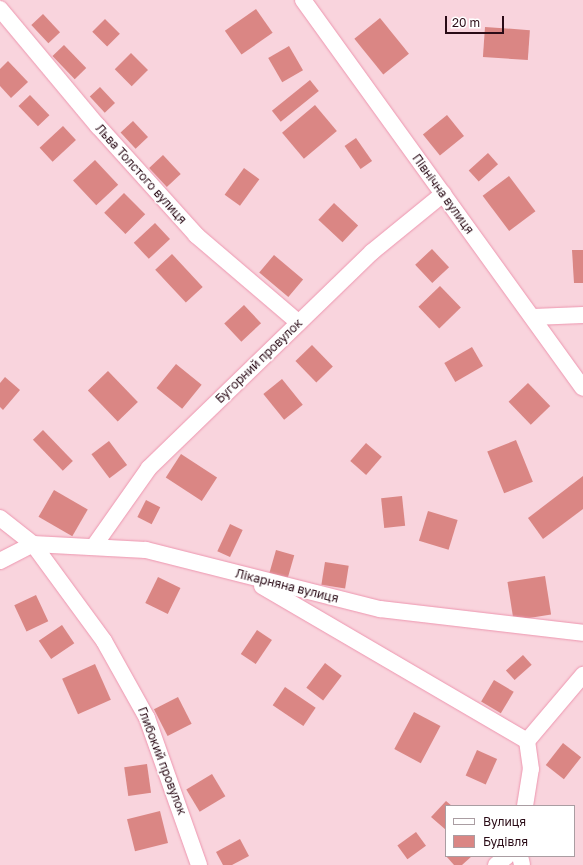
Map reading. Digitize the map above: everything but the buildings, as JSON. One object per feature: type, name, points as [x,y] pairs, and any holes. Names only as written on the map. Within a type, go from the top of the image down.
[{"type":"street","points":[[303,0],[314,0]]},
{"type":"street","name":"Північна вулиця","points":[[303,0],[583,388]]},
{"type":"street","name":"Льва Толстого вулиця","points":[[0,9],[98,126],[196,235],[299,323]]},
{"type":"street","name":"Бугорний провулок","points":[[94,546],[149,468],[372,252],[443,194]]},
{"type":"street","points":[[533,318],[583,315]]},
{"type":"street","points":[[0,518],[33,544],[0,561]]},
{"type":"street","name":"Лікарняна вулиця","points":[[33,544],[94,546],[146,550],[247,577],[380,609],[583,633]]},
{"type":"street","name":"Глибокий провулок","points":[[33,544],[104,641],[148,718],[199,865]]},
{"type":"street","points":[[247,577],[527,741]]},
{"type":"street","points":[[525,805],[531,769],[527,741],[583,675]]},
{"type":"street","points":[[496,865],[506,857]]}]
